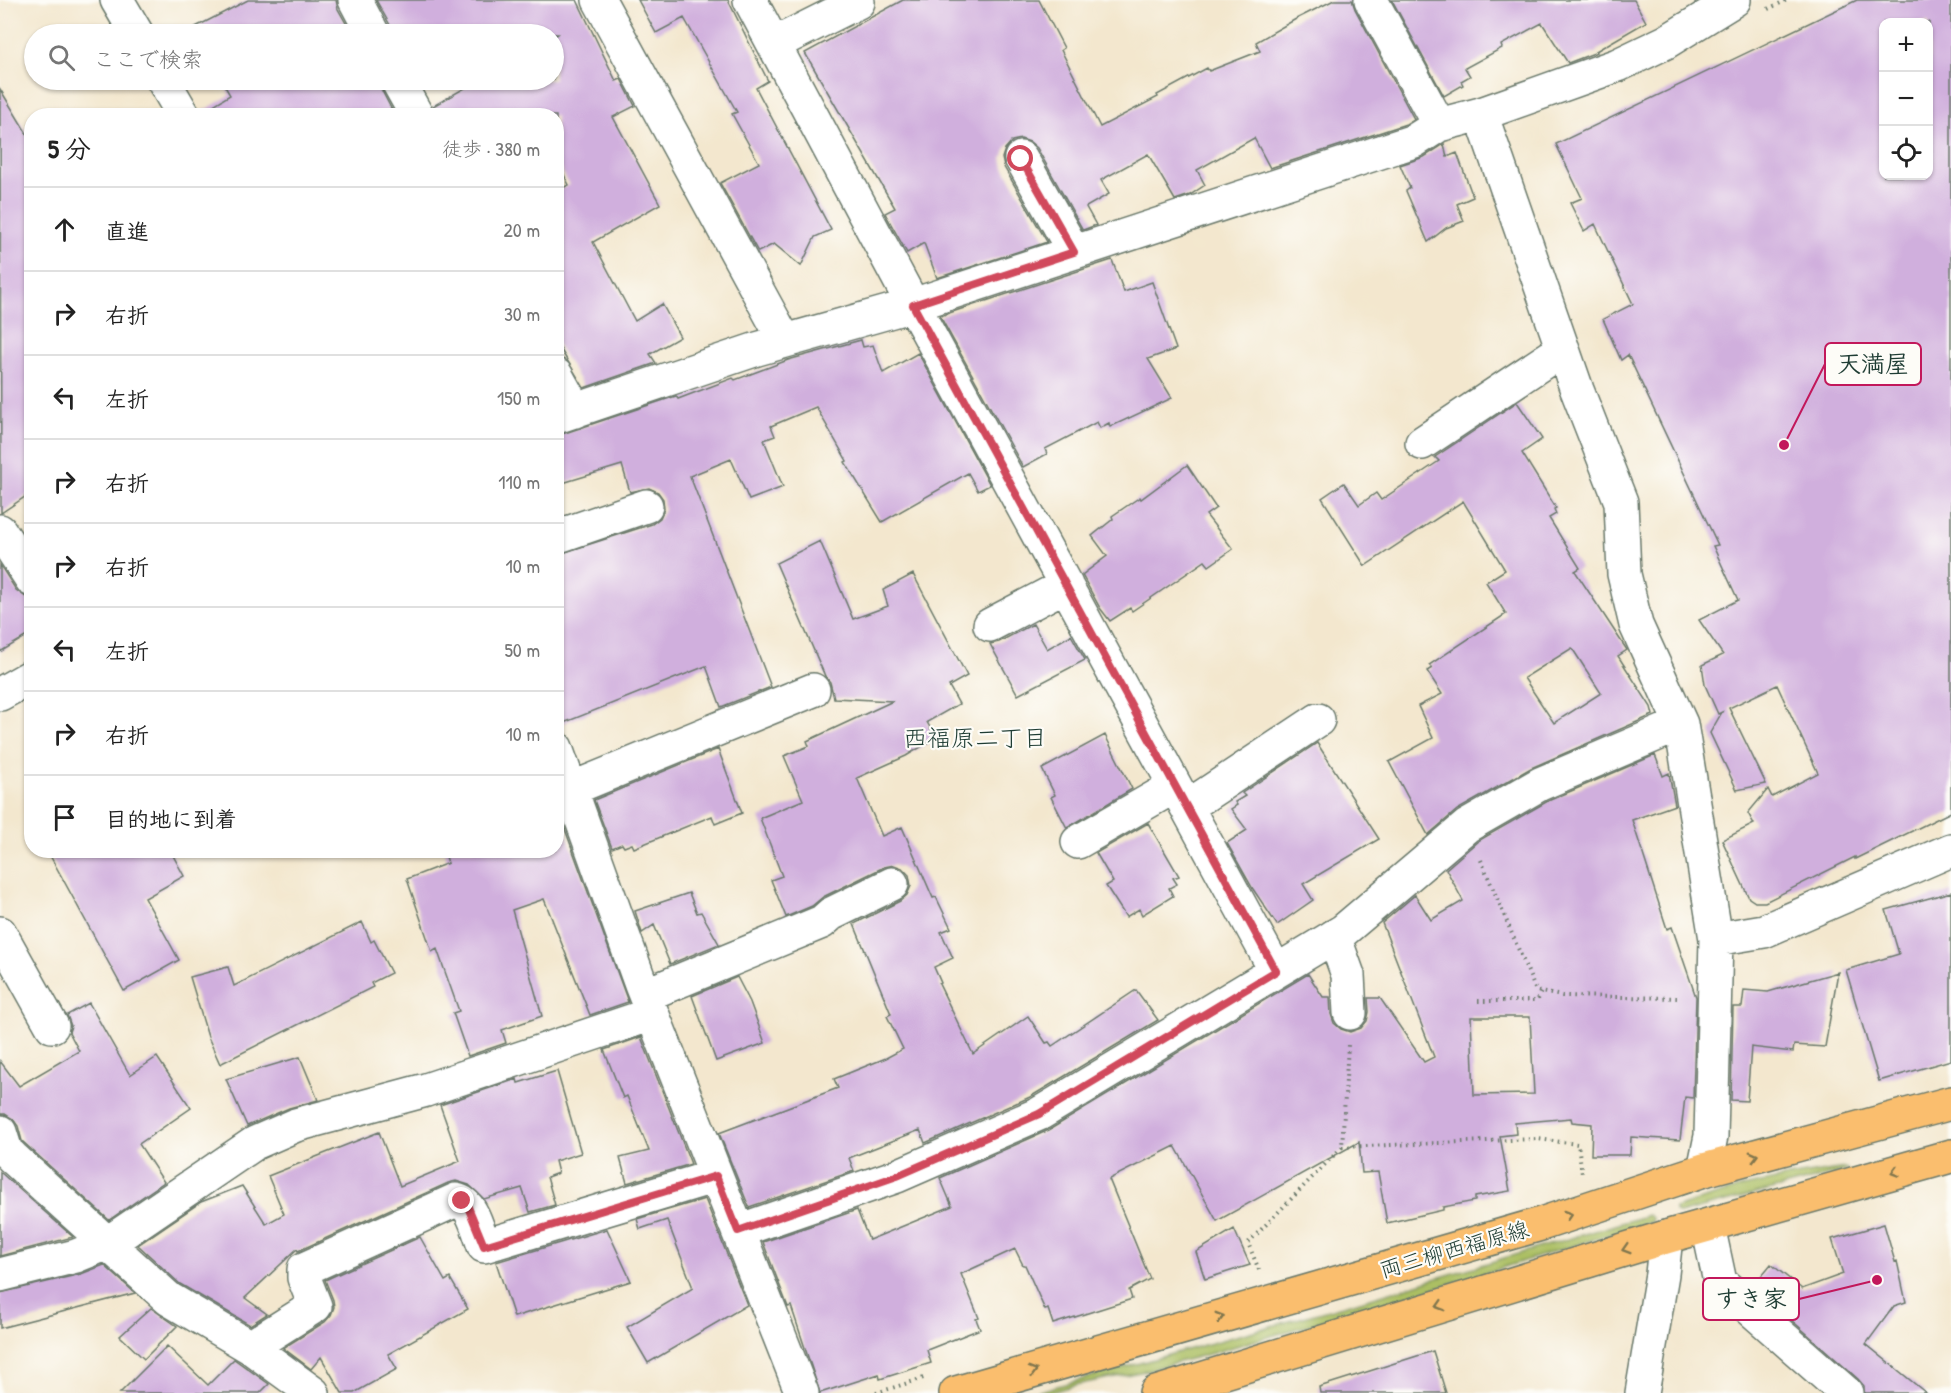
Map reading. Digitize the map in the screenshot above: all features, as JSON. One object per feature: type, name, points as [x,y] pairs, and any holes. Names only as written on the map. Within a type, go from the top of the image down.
[{"type":"main road","name":"両三柳西福原線","points":[[956,1393],[1541,1224],[1704,1170],[1951,1103]]},
{"type":"main road","points":[[1156,1393],[1666,1237],[1951,1156]]},
{"type":"street","points":[[117,0],[131,24]]},
{"type":"street","points":[[355,0],[368,24]]},
{"type":"street","points":[[599,0],[785,341]]},
{"type":"street","points":[[750,0],[913,305],[1276,971]]},
{"type":"street","points":[[1371,0],[1439,126]]},
{"type":"street","points":[[566,414],[757,349],[913,305],[1414,141],[1439,126],[1480,114],[1618,65],[1666,42],[1734,0]]},
{"type":"street","points":[[774,44],[858,2]]},
{"type":"street","points":[[170,90],[180,108]]},
{"type":"street","points":[[403,90],[413,108]]},
{"type":"street","points":[[1480,114],[1563,348],[1621,502],[1624,574],[1636,625],[1681,724],[1716,939],[1711,1136],[1704,1170]]},
{"type":"street","points":[[1021,159],[1074,252]]},
{"type":"street","points":[[1422,443],[1563,348]]},
{"type":"street","points":[[564,534],[646,506]]},
{"type":"street","points":[[0,531],[24,568]]},
{"type":"street","points":[[990,626],[1066,585]]},
{"type":"street","points":[[0,694],[24,680]]},
{"type":"street","points":[[571,789],[813,690]]},
{"type":"street","points":[[1078,842],[1181,796],[1318,720]]},
{"type":"street","points":[[738,1231],[897,1176],[1039,1114],[1343,931],[1467,826],[1540,784],[1681,724]]},
{"type":"street","points":[[564,770],[648,1004],[802,1393]]},
{"type":"street","points":[[1716,939],[1764,931],[1951,850]]},
{"type":"street","points":[[0,1275],[75,1256],[108,1243],[255,1143],[296,1125],[426,1090],[648,1004],[822,922],[831,914],[892,885]]},
{"type":"street","points":[[0,933],[52,1026]]},
{"type":"street","points":[[1334,936],[1348,975],[1350,1012]]},
{"type":"street","points":[[0,1132],[6,1151],[13,1158],[169,1299],[250,1347],[313,1393]]},
{"type":"street","points":[[250,1347],[315,1306],[304,1278],[304,1269],[456,1200],[462,1201],[468,1207],[484,1246],[716,1176]]},
{"type":"street","points":[[1708,1226],[1720,1282],[1846,1393]]},
{"type":"street","points":[[1642,1393],[1666,1237]]},
{"type":"path","points":[[1767,10],[1787,0]]},
{"type":"path","points":[[1467,826],[1536,991],[1562,996],[1714,998]]},
{"type":"path","points":[[1478,1001],[1536,1000],[1541,992]]},
{"type":"path","points":[[1262,1276],[1248,1243],[1342,1147],[1350,1012]]},
{"type":"path","points":[[1342,1147],[1537,1139],[1578,1144],[1584,1181]]},
{"type":"green space","points":[[1845,1168],[1848,1170],[1679,1214],[1675,1211],[1675,1208],[1743,1187]]},
{"type":"green space","points":[[1648,1215],[1652,1218],[1651,1222],[1433,1289],[1209,1354],[1049,1393],[1033,1393],[1357,1302]]},
{"type":"building","points":[[248,0],[336,0],[346,24],[201,24]]},
{"type":"building","points":[[376,0],[577,0],[616,81],[621,79],[635,106],[613,117],[660,204],[593,242],[635,321],[662,304],[680,337],[650,354],[656,363],[584,388],[564,355],[564,187],[569,185],[564,175],[564,108],[434,108],[433,106],[461,90],[564,90],[564,24],[389,24]]},
{"type":"building","points":[[638,0],[728,0],[768,81],[756,88],[831,230],[815,237],[801,266],[774,244],[758,252],[720,183],[759,163],[732,114],[737,112],[684,18],[656,33]]},
{"type":"building","points":[[903,0],[1039,0],[1064,48],[1061,50],[1100,127],[1207,68],[1209,71],[1260,51],[1256,42],[1296,19],[1334,0],[1352,0],[1414,119],[1406,124],[1270,168],[1254,138],[1197,170],[1205,185],[1190,195],[1175,200],[1148,154],[1101,180],[1109,194],[1086,207],[1096,225],[1083,230],[1037,148],[1021,139],[1012,141],[1005,149],[1002,158],[1004,167],[1047,242],[937,278],[924,243],[907,253],[885,213],[895,208],[805,53]]},
{"type":"building","points":[[1392,0],[1634,0],[1646,22],[1597,52],[1568,63],[1542,23],[1465,68],[1470,76],[1461,81],[1463,85],[1444,96]]},
{"type":"building","points":[[1857,0],[1951,0],[1951,812],[1765,902],[1755,902],[1749,898],[1722,840],[1754,824],[1748,813],[1768,789],[1772,797],[1818,773],[1777,685],[1729,708],[1766,784],[1737,790],[1710,733],[1722,712],[1718,714],[1705,685],[1702,665],[1723,655],[1699,620],[1738,600],[1713,546],[1718,545],[1628,355],[1621,360],[1603,319],[1633,304],[1595,224],[1584,231],[1570,203],[1582,198],[1556,144]]},
{"type":"building","points":[[0,89],[24,129],[24,497],[1,513]]},
{"type":"building","points":[[227,90],[382,90],[391,108],[209,108],[230,95]]},
{"type":"building","points":[[1444,144],[1447,157],[1457,153],[1473,197],[1457,204],[1464,221],[1446,228],[1428,242],[1406,191],[1410,188],[1400,165],[1424,157]]},
{"type":"building","points":[[1112,260],[1124,292],[1152,282],[1176,349],[1148,359],[1172,398],[1110,427],[1109,423],[1100,428],[1097,422],[1045,449],[1047,454],[1023,467],[940,316]]},
{"type":"building","points":[[861,340],[863,347],[873,345],[883,373],[918,353],[990,485],[978,491],[968,473],[882,522],[845,462],[847,461],[816,407],[771,426],[775,436],[764,440],[783,487],[749,500],[731,459],[690,476],[771,687],[721,707],[706,666],[564,723],[564,552],[652,524],[660,518],[664,509],[663,499],[658,492],[649,488],[630,492],[622,465],[564,483],[564,433],[676,396],[678,399],[788,360]]},
{"type":"building","points":[[1517,402],[1542,439],[1522,453],[1556,508],[1554,509],[1556,514],[1549,518],[1580,568],[1575,571],[1627,650],[1618,656],[1651,707],[1653,715],[1531,768],[1457,810],[1428,835],[1389,762],[1433,738],[1418,706],[1442,694],[1427,671],[1432,668],[1429,665],[1506,614],[1486,582],[1505,570],[1463,501],[1365,566],[1322,498],[1344,483],[1359,505],[1376,493],[1381,500],[1439,461],[1435,457]],"holes":[[[1572,648],[1601,693],[1554,723],[1524,678]]]},
{"type":"building","points":[[1187,465],[1216,508],[1206,515],[1233,549],[1209,566],[1205,561],[1132,611],[1130,608],[1110,621],[1082,575],[1107,556],[1092,536],[1113,519],[1112,516],[1140,497],[1141,499]]},
{"type":"building","points":[[820,541],[853,619],[888,606],[883,590],[913,574],[967,676],[949,686],[959,704],[927,722],[936,738],[906,756],[857,778],[882,836],[902,827],[933,898],[936,897],[951,928],[941,932],[953,958],[934,967],[941,983],[939,984],[973,1054],[1028,1016],[1046,1043],[1049,1042],[1052,1046],[1136,990],[1158,1020],[1030,1097],[925,1143],[920,1130],[849,1158],[854,1171],[749,1207],[719,1133],[838,1088],[834,1079],[903,1049],[887,1016],[891,1014],[854,924],[900,901],[907,895],[911,886],[909,875],[902,868],[894,865],[884,867],[823,897],[812,906],[786,917],[771,880],[782,876],[760,818],[803,800],[784,756],[809,746],[807,741],[893,701],[834,698],[830,682],[825,676],[776,563]]},
{"type":"building","points":[[0,565],[16,590],[24,596],[24,638],[0,652]]},
{"type":"building","points":[[1033,624],[1047,649],[1071,635],[1085,660],[1018,695],[990,644],[999,642]]},
{"type":"building","points":[[1105,735],[1132,789],[1067,828],[1051,797],[1055,795],[1042,769]]},
{"type":"building","points":[[1317,743],[1379,839],[1303,884],[1313,900],[1277,925],[1227,843],[1247,830],[1231,809],[1237,805],[1235,802],[1245,796],[1242,793]]},
{"type":"building","points":[[718,749],[742,813],[715,824],[712,816],[634,848],[632,844],[624,847],[622,844],[612,848],[594,800]]},
{"type":"building","points":[[1655,755],[1663,776],[1669,773],[1675,805],[1632,820],[1667,929],[1672,927],[1696,997],[1693,1098],[1685,1097],[1680,1140],[1631,1137],[1630,1155],[1591,1155],[1592,1124],[1572,1122],[1571,1118],[1515,1123],[1516,1134],[1500,1136],[1510,1191],[1475,1197],[1475,1201],[1443,1207],[1443,1210],[1387,1223],[1378,1172],[1362,1173],[1359,1142],[1217,1221],[1175,1146],[1109,1179],[1150,1279],[1129,1290],[1132,1299],[1053,1324],[1048,1309],[1045,1310],[1025,1265],[1015,1249],[961,1274],[979,1318],[976,1319],[980,1329],[927,1350],[931,1363],[880,1379],[879,1374],[820,1393],[791,1306],[788,1307],[763,1242],[857,1210],[869,1240],[952,1206],[940,1178],[1049,1130],[1308,974],[1323,997],[1330,997],[1334,1023],[1341,1029],[1350,1032],[1361,1028],[1367,1021],[1368,998],[1380,998],[1424,1062],[1434,1057],[1382,923],[1415,895],[1431,920],[1463,901],[1446,869],[1478,841],[1548,801]],"holes":[[[1471,1017],[1530,1017],[1534,1094],[1474,1095]]]},
{"type":"building","points":[[1148,823],[1179,876],[1173,878],[1177,884],[1169,888],[1173,896],[1142,915],[1139,909],[1126,917],[1106,886],[1113,882],[1096,853]]},
{"type":"building","points":[[564,826],[628,1002],[590,1015],[544,899],[512,910],[542,1016],[502,1030],[506,1043],[468,1056],[453,1013],[459,1011],[437,949],[432,952],[407,879],[448,863],[446,858],[564,858]]},
{"type":"building","points":[[51,858],[174,858],[184,876],[145,898],[179,960],[124,991]]},
{"type":"building","points":[[1951,892],[1951,1060],[1879,1081],[1846,970],[1899,954],[1886,910]]},
{"type":"building","points":[[689,893],[697,913],[701,912],[719,944],[670,964],[654,925],[642,933],[635,911]]},
{"type":"building","points":[[362,922],[371,942],[374,940],[391,973],[371,983],[373,987],[220,1064],[208,1037],[190,977],[228,967],[234,986]]},
{"type":"building","points":[[1838,972],[1825,1047],[1794,1045],[1793,1052],[1751,1047],[1747,1101],[1731,1100],[1733,1007],[1742,1007],[1744,990],[1768,992]]},
{"type":"building","points":[[737,977],[750,1002],[765,1043],[716,1061],[692,996]]},
{"type":"building","points":[[89,1003],[130,1075],[157,1057],[191,1108],[139,1144],[164,1182],[109,1220],[22,1141],[18,1126],[13,1119],[0,1114],[0,1061],[19,1086],[79,1051],[69,1032],[71,1026],[67,1015]]},
{"type":"building","points":[[641,1037],[691,1164],[627,1183],[620,1158],[649,1151],[627,1096],[623,1098],[604,1050]]},
{"type":"building","points":[[300,1057],[318,1100],[289,1108],[247,1126],[226,1079]]},
{"type":"building","points":[[557,1071],[581,1153],[555,1161],[558,1173],[547,1177],[555,1205],[530,1212],[522,1188],[484,1199],[469,1185],[456,1181],[448,1183],[298,1251],[297,1249],[245,1298],[267,1314],[250,1325],[180,1284],[138,1245],[201,1202],[242,1186],[266,1224],[284,1214],[268,1176],[379,1132],[400,1186],[460,1161],[440,1105],[517,1079],[518,1083]]},
{"type":"building","points":[[0,1172],[73,1237],[0,1256]]},
{"type":"building","points":[[705,1199],[747,1305],[648,1363],[627,1327],[693,1288],[667,1220],[640,1229],[637,1219]]},
{"type":"building","points":[[1884,1224],[1895,1262],[1897,1261],[1906,1302],[1894,1306],[1866,1344],[1926,1393],[1864,1393],[1864,1386],[1858,1379],[1753,1286],[1771,1264],[1802,1289],[1843,1274],[1832,1239]]},
{"type":"building","points":[[607,1229],[631,1281],[514,1317],[496,1262]]},
{"type":"building","points":[[1234,1229],[1250,1265],[1205,1279],[1196,1252]]},
{"type":"building","points":[[420,1237],[445,1281],[450,1278],[468,1309],[388,1354],[397,1369],[354,1393],[342,1393],[321,1357],[311,1369],[283,1348],[325,1322],[331,1315],[334,1307],[333,1300],[325,1280]]},
{"type":"building","points":[[104,1265],[135,1293],[0,1328],[0,1293],[81,1274]]},
{"type":"building","points":[[151,1308],[177,1326],[144,1359],[120,1336]]},
{"type":"building","points":[[167,1346],[208,1385],[234,1359],[269,1384],[260,1393],[120,1393]]},
{"type":"building","points":[[1433,1351],[1446,1393],[1320,1393],[1319,1387]]},
{"type":"place","name":"天満屋","points":[[1784,445]]},
{"type":"place","name":"すき家","points":[[1877,1280]]},
{"type":"district","name":"西福原二丁目","points":[[975,738]]},
{"type":"route","points":[[462,1201],[468,1207],[484,1246],[716,1176],[738,1231],[897,1176],[1039,1114],[1276,971],[913,305],[1074,252],[1021,159]]}]
